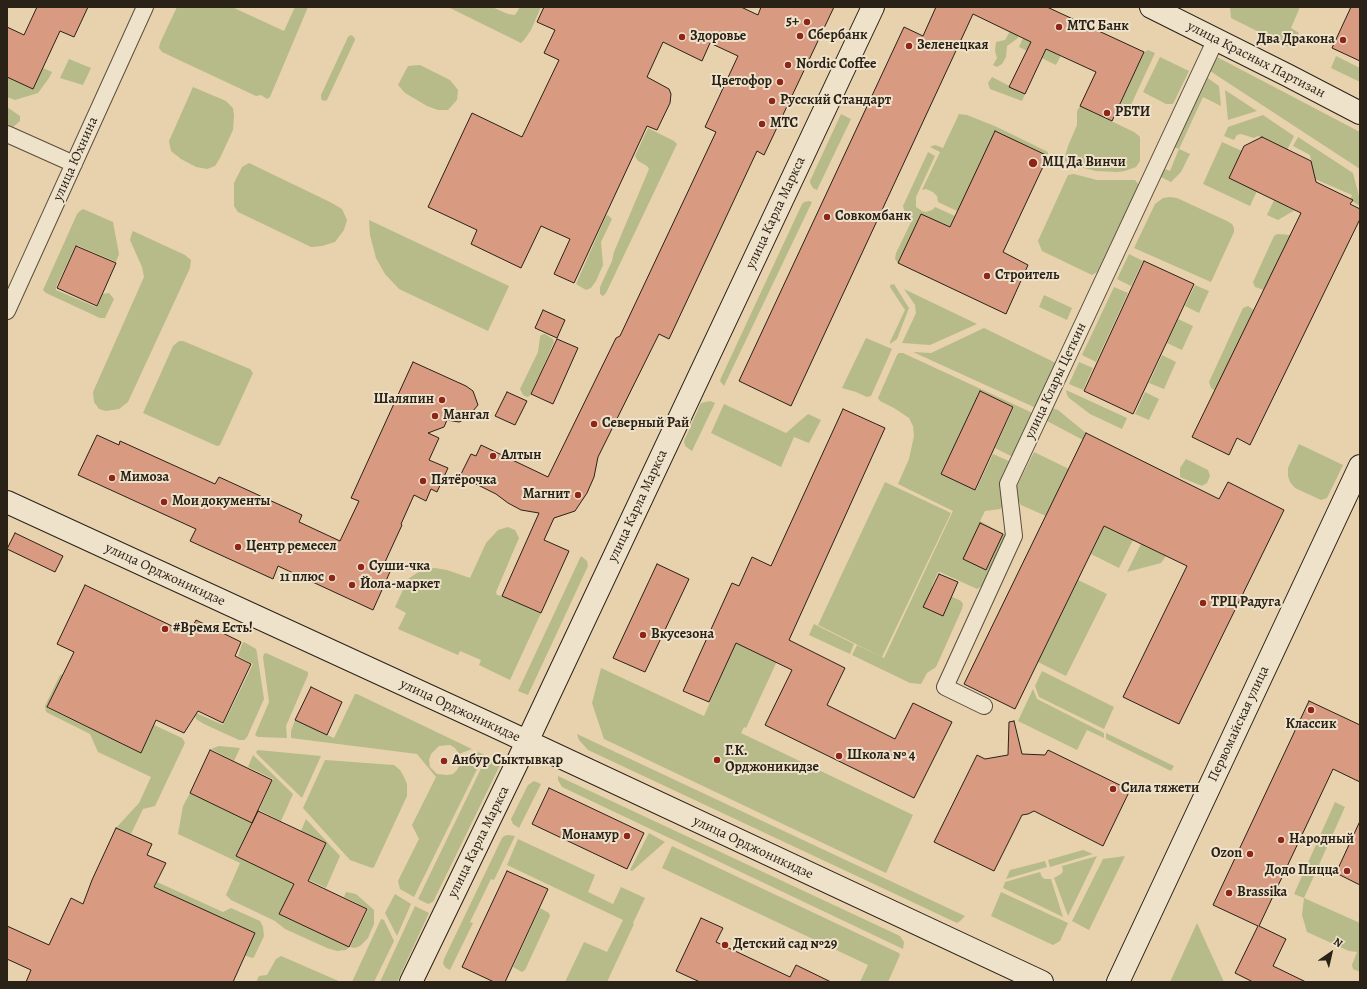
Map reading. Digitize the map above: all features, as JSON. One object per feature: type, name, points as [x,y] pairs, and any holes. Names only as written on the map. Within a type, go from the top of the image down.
[{"type":"street","name":"улица Юхнина","points":[[7,311],[145,7]]},
{"type":"street","name":"улица Карла Маркса","points":[[411,982],[527,742],[873,7]]},
{"type":"street","name":"улица Красных Партизан","points":[[1151,7],[1360,113]]},
{"type":"street","name":"улица Клары Цеткин","points":[[984,706],[945,688],[1014,536],[1008,484],[1216,39]]},
{"type":"street","points":[[7,134],[74,164]]},
{"type":"street","name":"Первомайская улица","points":[[1118,982],[1360,466]]},
{"type":"street","name":"улица Орджоникидзе","points":[[7,502],[1042,982]]},
{"type":"green space","points":[[177,7],[232,7],[284,31],[295,7],[308,7],[270,97],[267,99],[261,95],[256,96],[162,52],[159,48],[160,43]]},
{"type":"green space","points":[[448,7],[492,7],[508,14],[515,15],[520,7],[541,7],[531,30],[521,43]]},
{"type":"green space","points":[[1230,7],[1300,7],[1291,28],[1299,33],[1291,48],[1231,18]]},
{"type":"green space","points":[[1010,31],[1018,35],[1018,38],[1007,46],[1006,57],[1002,64],[997,67],[993,65],[997,58],[995,51],[996,42],[1005,40]]},
{"type":"green space","points":[[351,35],[355,40],[327,100],[324,101],[321,99],[321,95],[348,37]]},
{"type":"green space","points":[[1023,38],[1061,55],[1056,65],[1019,47]]},
{"type":"green space","points":[[1148,50],[1155,53],[1130,107],[1121,103],[1144,52]]},
{"type":"green space","points":[[1336,56],[1360,68],[1360,82],[1331,68]]},
{"type":"green space","points":[[1160,57],[1189,71],[1173,104],[1166,104],[1143,92]]},
{"type":"green space","points":[[1217,57],[1360,132],[1360,169],[1210,71]]},
{"type":"green space","points":[[69,59],[91,68],[83,85],[60,78]]},
{"type":"green space","points":[[420,65],[450,80],[458,90],[457,100],[448,110],[438,110],[427,106],[405,93],[398,85],[408,66]]},
{"type":"green space","points":[[43,68],[52,72],[38,93],[15,100],[7,97],[7,77],[33,89]]},
{"type":"green space","points":[[1205,76],[1219,86],[1221,106],[1203,97],[1179,149],[1174,147],[1199,95],[1196,92]]},
{"type":"green space","points":[[992,77],[1025,94],[1022,101],[990,89],[988,83]]},
{"type":"green space","points":[[193,87],[226,101],[233,108],[233,130],[215,166],[207,169],[196,167],[181,159],[171,151],[169,141]]},
{"type":"green space","points":[[1225,90],[1257,111],[1228,120]]},
{"type":"green space","points":[[1080,106],[1134,132],[1140,137],[1140,161],[1136,167],[1117,172],[1096,171],[1068,164],[1065,161],[1068,146],[1077,125],[1077,111]]},
{"type":"green space","points":[[7,107],[20,116],[20,121],[13,127],[7,124]]},
{"type":"green space","points":[[841,114],[851,119],[817,190],[813,188],[810,181]]},
{"type":"green space","points":[[959,114],[967,115],[997,127],[1048,152],[1048,156],[957,211],[938,202],[937,196],[933,192],[926,189],[922,190],[940,152],[930,147],[935,145],[943,148]]},
{"type":"green space","points":[[1263,115],[1294,136],[1287,150],[1258,136],[1254,138],[1241,134],[1237,135],[1234,140],[1224,136],[1228,127]]},
{"type":"green space","points":[[648,128],[677,144],[606,293],[603,296],[600,294],[600,287],[649,169],[647,166],[638,161],[635,156]]},
{"type":"green space","points":[[1298,137],[1353,173],[1360,200],[1360,206],[1350,200],[1352,195],[1315,179],[1310,155],[1293,146]]},
{"type":"green space","points":[[1222,142],[1242,151],[1229,178],[1257,191],[1250,206],[1203,184]]},
{"type":"green space","points":[[1179,149],[1190,154],[1181,172],[1171,182],[1159,176],[1160,167],[1170,171]]},
{"type":"green space","points":[[928,152],[935,156],[916,197],[916,207],[926,212],[935,207],[955,216],[950,227],[921,214],[898,263],[895,259],[896,253],[913,218],[905,213],[903,206]]},
{"type":"green space","points":[[249,163],[342,209],[347,220],[344,230],[335,242],[322,246],[311,247],[238,212],[234,206],[234,183],[242,167]]},
{"type":"green space","points":[[1074,174],[1097,180],[1135,180],[1139,185],[1097,272],[1092,275],[1042,251],[1038,241],[1068,175]]},
{"type":"green space","points":[[1163,198],[1177,198],[1227,221],[1232,224],[1234,228],[1234,232],[1211,282],[1134,248],[1155,204]]},
{"type":"green space","points":[[1274,200],[1295,210],[1278,220],[1267,215]]},
{"type":"green space","points":[[809,201],[812,202],[724,386],[720,381],[721,378],[802,204]]},
{"type":"green space","points":[[83,209],[113,222],[119,254],[116,262],[76,245],[56,287],[56,290],[96,307],[98,306],[103,294],[109,293],[114,299],[105,318],[100,318],[46,293],[43,290],[77,214]]},
{"type":"green space","points":[[608,215],[612,219],[601,242],[603,265],[596,281],[591,288],[586,290],[576,284],[606,216]]},
{"type":"green space","points":[[369,220],[509,286],[488,331],[399,289],[385,274],[376,258],[370,235]]},
{"type":"green space","points":[[133,231],[185,255],[191,260],[190,268],[128,402],[119,409],[106,411],[99,409],[94,402],[93,392],[144,277],[142,267],[130,240]]},
{"type":"green space","points":[[1277,234],[1291,235],[1264,290],[1255,287],[1253,282],[1274,236]]},
{"type":"green space","points":[[1129,254],[1143,261],[1131,286],[1117,279]]},
{"type":"green space","points":[[894,284],[909,308],[897,339],[890,344],[905,310],[890,287],[890,285]]},
{"type":"green space","points":[[1195,285],[1209,291],[1199,313],[1185,306]]},
{"type":"green space","points":[[1114,287],[1128,293],[1096,362],[1082,355]]},
{"type":"green space","points":[[904,289],[977,324],[930,345],[902,343],[916,313],[915,305]]},
{"type":"green space","points":[[1044,295],[1072,308],[1067,320],[1039,307]]},
{"type":"green space","points":[[1248,306],[1254,310],[1215,391],[1211,388],[1209,382],[1243,308]]},
{"type":"green space","points":[[1178,319],[1193,326],[1182,350],[1167,343]]},
{"type":"green space","points":[[984,328],[1058,364],[1036,408],[913,352],[931,353]]},
{"type":"green space","points":[[545,334],[553,339],[554,342],[530,396],[527,397],[523,395],[520,389],[538,352],[540,337],[541,335]]},
{"type":"green space","points":[[866,338],[892,349],[871,396],[867,397],[842,388]]},
{"type":"green space","points":[[179,341],[183,341],[250,369],[253,373],[220,445],[217,446],[143,413],[173,346]]},
{"type":"green space","points":[[899,353],[903,353],[1037,415],[1017,459],[995,448],[1014,407],[980,391],[941,474],[976,490],[993,454],[1013,463],[1004,506],[1000,509],[985,511],[980,521],[1006,535],[982,586],[977,589],[938,572],[932,586],[933,588],[961,601],[963,604],[936,667],[927,673],[921,684],[910,683],[852,655],[857,645],[884,658],[953,511],[898,484],[909,459],[914,436],[913,426],[909,418],[880,401],[878,398]]},
{"type":"green space","points":[[1162,355],[1176,362],[1164,389],[1149,383]]},
{"type":"green space","points":[[1079,362],[1093,368],[1083,390],[1069,384]]},
{"type":"green space","points":[[1066,390],[1127,418],[1122,429],[1090,414],[1069,398]]},
{"type":"green space","points":[[1145,392],[1159,399],[1149,420],[1135,414]]},
{"type":"green space","points":[[710,401],[715,403],[692,451],[685,446],[684,441],[701,403]]},
{"type":"green space","points":[[724,404],[786,433],[808,414],[821,420],[809,443],[794,437],[781,467],[711,433]]},
{"type":"green space","points":[[1052,408],[1058,410],[1086,433],[1083,440],[1047,421],[1046,419]]},
{"type":"green space","points":[[1299,444],[1343,465],[1327,498],[1321,500],[1295,488],[1290,482],[1288,468]]},
{"type":"green space","points":[[1034,452],[1069,469],[1046,516],[1021,505],[1018,500],[1017,486]]},
{"type":"green space","points":[[1186,459],[1208,470],[1210,476],[1207,483],[1202,486],[1180,477],[1180,468]]},
{"type":"green space","points":[[885,482],[951,513],[882,657],[818,625]]},
{"type":"green space","points":[[1104,526],[1133,540],[1119,568],[1091,554]]},
{"type":"green space","points":[[508,527],[515,530],[519,538],[496,592],[497,595],[541,613],[510,680],[479,665],[481,660],[460,651],[458,655],[398,629],[406,613],[395,607],[408,579],[423,569],[435,568],[447,570],[470,578],[486,543],[498,530]]},
{"type":"green space","points":[[1141,544],[1166,556],[1161,563],[1127,572]]},
{"type":"green space","points":[[581,556],[587,561],[588,566],[528,695],[518,691]]},
{"type":"green space","points":[[1078,580],[1107,594],[1066,676],[1038,662]]},
{"type":"green space","points":[[750,609],[792,629],[746,728],[744,727],[741,733],[913,815],[886,873],[604,739],[592,703],[601,668],[704,716]]},
{"type":"green space","points":[[814,624],[854,644],[850,654],[809,635]]},
{"type":"green space","points":[[244,642],[256,649],[264,699],[247,737],[244,740],[239,740],[204,724],[196,719],[194,712],[223,725],[253,664],[238,656]]},
{"type":"green space","points":[[266,653],[308,672],[286,726],[287,738],[258,737],[255,735],[269,702],[263,657]]},
{"type":"green space","points":[[1042,671],[1114,707],[1104,729],[1039,697],[1035,686]]},
{"type":"green space","points":[[63,674],[47,708],[141,753],[154,725],[182,738],[185,743],[155,806],[143,809],[131,834],[116,828],[139,803],[151,777],[98,752],[90,734],[46,712],[45,706],[60,675]]},
{"type":"green space","points":[[1033,689],[1037,699],[1104,733],[1104,738],[1087,730],[1077,750],[1018,721]]},
{"type":"green space","points":[[355,694],[472,749],[459,754],[455,748],[450,745],[439,746],[431,754],[429,760],[430,767],[437,774],[453,774],[459,766],[460,759],[478,752],[484,755],[414,897],[400,889],[398,881],[419,839],[412,825],[436,777],[417,754],[291,738],[291,731],[295,720],[334,738]]},
{"type":"green space","points":[[1106,733],[1174,766],[1171,771],[1106,739]]},
{"type":"green space","points":[[577,734],[965,916],[957,923],[588,750],[579,740]]},
{"type":"green space","points":[[219,746],[240,748],[234,761],[211,749]]},
{"type":"green space","points":[[258,750],[321,756],[302,798],[257,754],[256,752]]},
{"type":"green space","points":[[253,755],[293,794],[281,821],[259,810],[273,779],[248,767]]},
{"type":"green space","points":[[487,756],[501,763],[433,902],[428,904],[418,899]]},
{"type":"green space","points":[[325,760],[394,765],[400,770],[407,784],[407,796],[374,867],[372,868],[350,860],[303,808]]},
{"type":"green space","points":[[558,776],[900,936],[904,942],[903,949],[562,787],[558,780]]},
{"type":"green space","points":[[534,781],[541,784],[519,828],[513,824],[511,819],[528,785]]},
{"type":"green space","points":[[190,793],[252,823],[236,856],[294,884],[279,914],[349,947],[346,950],[337,951],[327,948],[285,929],[275,921],[231,900],[226,895],[240,863],[178,834],[183,806]]},
{"type":"green space","points":[[1335,802],[1345,807],[1304,898],[1294,894]]},
{"type":"green space","points":[[306,819],[340,856],[326,888],[309,880],[326,843],[301,831]]},
{"type":"green space","points":[[649,833],[665,842],[632,871],[630,870]]},
{"type":"green space","points":[[508,835],[515,836],[494,880],[491,879],[470,922],[473,923],[450,970],[443,964],[444,959],[502,838]]},
{"type":"green space","points":[[518,839],[595,875],[588,892],[613,904],[621,887],[645,898],[607,982],[565,982],[584,942],[607,952],[623,920],[507,865]]},
{"type":"green space","points":[[672,846],[899,953],[900,955],[888,982],[860,982],[868,965],[662,868]]},
{"type":"green space","points":[[1083,850],[1093,854],[1050,867],[1048,860]]},
{"type":"green space","points":[[1097,856],[1068,916],[1054,878],[1063,871],[1062,866]]},
{"type":"green space","points":[[1125,856],[1089,930],[1072,921],[1103,859]]},
{"type":"green space","points":[[1045,861],[1047,867],[1006,879],[1010,870]]},
{"type":"green space","points":[[1040,872],[1042,877],[1045,879],[1051,879],[1063,917],[1003,888],[1005,882]]},
{"type":"green space","points":[[157,882],[223,912],[231,908],[260,921],[263,927],[264,936],[254,957],[246,956],[236,947],[247,952],[255,933],[155,888]]},
{"type":"green space","points":[[346,892],[356,894],[374,910],[374,924],[368,938],[360,946],[355,948],[350,947],[368,909],[344,897]]},
{"type":"green space","points":[[1001,892],[1068,923],[1060,941],[1053,945],[991,916]]},
{"type":"green space","points":[[395,894],[411,904],[397,936],[385,913]]},
{"type":"green space","points":[[1304,898],[1360,923],[1360,972],[1353,969],[1352,965],[1357,952],[1349,951],[1307,932],[1302,915]]},
{"type":"green space","points":[[415,906],[429,913],[397,982],[380,982]]},
{"type":"green space","points":[[540,908],[549,913],[550,916],[525,970],[522,972],[513,967]]},
{"type":"green space","points":[[381,919],[384,920],[394,941],[374,982],[352,982]]},
{"type":"green space","points":[[1197,923],[1224,982],[1170,982]]},
{"type":"green space","points":[[281,956],[341,982],[258,982],[257,980],[259,976],[267,975],[276,959]]},
{"type":"building","points":[[37,7],[88,7],[74,37],[60,31],[33,89],[7,77],[7,27],[24,35]]},
{"type":"building","points":[[544,7],[741,7],[758,15],[761,7],[834,7],[764,155],[757,151],[669,339],[659,334],[598,457],[594,477],[587,493],[575,511],[554,518],[544,540],[569,551],[541,613],[502,596],[539,513],[521,510],[496,494],[460,476],[471,454],[476,456],[481,445],[548,477],[616,338],[620,336],[716,132],[705,127],[738,56],[710,43],[702,61],[663,42],[647,77],[669,89],[671,94],[670,103],[657,130],[647,126],[574,283],[554,274],[570,239],[541,226],[521,268],[471,244],[477,230],[428,207],[472,113],[522,137],[559,60],[544,53],[555,30],[537,22]]},
{"type":"building","points":[[936,7],[1047,7],[1144,52],[1112,121],[1080,106],[1096,72],[1046,49],[1025,94],[1009,87],[1031,42],[973,14],[791,406],[739,381],[904,27],[923,36]]},
{"type":"building","points":[[1351,7],[1360,7],[1360,61],[1332,48]]},
{"type":"building","points":[[995,131],[1048,156],[1003,252],[1028,265],[1006,314],[898,263],[921,214],[950,227]]},
{"type":"building","points":[[1262,137],[1311,161],[1316,182],[1353,200],[1350,204],[1360,209],[1360,219],[1250,445],[1237,438],[1229,455],[1192,437],[1301,213],[1229,178],[1244,146]]},
{"type":"building","points":[[76,246],[116,263],[97,306],[57,288]]},
{"type":"building","points":[[1144,261],[1194,284],[1133,414],[1084,391]]},
{"type":"building","points":[[543,310],[565,320],[557,338],[535,328]]},
{"type":"building","points":[[557,339],[578,348],[553,404],[531,394]]},
{"type":"building","points":[[413,362],[466,386],[473,391],[478,405],[466,419],[459,422],[447,420],[444,427],[428,433],[439,438],[429,460],[448,468],[437,492],[431,489],[426,501],[414,495],[385,562],[393,565],[373,610],[278,566],[273,579],[190,541],[196,529],[78,475],[97,435],[119,445],[120,441],[215,484],[219,477],[302,515],[299,522],[340,541],[359,501],[351,498]]},
{"type":"building","points":[[980,391],[1013,407],[975,490],[941,474]]},
{"type":"building","points":[[507,392],[527,401],[515,425],[495,416]]},
{"type":"building","points":[[843,409],[885,428],[789,640],[845,668],[827,705],[895,739],[913,703],[952,722],[914,798],[765,725],[792,670],[736,643],[709,702],[683,691],[732,583],[739,586],[752,557],[771,566]]},
{"type":"building","points":[[1086,433],[1219,499],[1228,482],[1284,510],[1179,724],[1123,697],[1187,566],[1104,526],[1015,709],[964,684]]},
{"type":"building","points":[[980,523],[1003,534],[986,570],[963,559]]},
{"type":"building","points":[[15,533],[63,556],[55,572],[7,549]]},
{"type":"building","name":"Вкусезона","points":[[657,564],[689,579],[645,672],[613,658]]},
{"type":"building","points":[[939,574],[958,582],[943,616],[923,607]]},
{"type":"building","points":[[85,585],[189,634],[196,620],[241,642],[235,656],[251,664],[223,723],[198,711],[184,733],[156,720],[141,753],[47,707],[74,652],[57,644]]},
{"type":"building","points":[[311,687],[342,702],[327,735],[295,720]]},
{"type":"building","points":[[1309,701],[1360,725],[1360,782],[1333,769],[1259,926],[1286,939],[1273,966],[1306,982],[1253,982],[1235,973],[1258,926],[1213,905]]},
{"type":"building","points":[[1014,721],[1022,754],[1045,755],[1048,750],[1130,790],[1103,846],[1034,811],[1022,815],[994,871],[934,842],[977,755],[985,759],[1008,755],[1009,722]]},
{"type":"building","points":[[210,750],[272,780],[252,823],[190,793]]},
{"type":"building","points":[[549,788],[644,833],[627,869],[532,824]]},
{"type":"building","points":[[258,811],[326,843],[308,881],[367,909],[349,947],[279,914],[294,884],[236,856]]},
{"type":"building","points":[[1360,821],[1360,885],[1336,873]]},
{"type":"building","points":[[116,828],[152,844],[147,855],[166,863],[154,887],[255,933],[233,982],[26,982],[31,970],[7,959],[7,926],[49,945],[71,898],[83,904],[92,880]]},
{"type":"building","points":[[507,871],[548,889],[505,982],[494,982],[462,967]]},
{"type":"building","points":[[701,918],[723,928],[716,942],[790,977],[796,965],[831,982],[700,982],[676,971]]},
{"type":"place","name":"5+","points":[[807,22]]},
{"type":"place","name":"МТС Банк","points":[[1059,27]]},
{"type":"place","name":"Сбербанк","points":[[800,36]]},
{"type":"place","name":"Здоровье","points":[[682,37]]},
{"type":"place","name":"Два Дракона","points":[[1343,40]]},
{"type":"place","name":"Зеленецкая","points":[[909,46]]},
{"type":"place","name":"Nordic Coffee","points":[[788,65]]},
{"type":"place","name":"Цветофор","points":[[780,82]]},
{"type":"place","name":"Русский Стандарт","points":[[772,101]]},
{"type":"place","name":"РБТИ","points":[[1107,113]]},
{"type":"place","name":"МТС","points":[[762,124]]},
{"type":"place","name":"МЦ Да Винчи","points":[[1033,163]]},
{"type":"place","name":"Совкомбанк","points":[[827,217]]},
{"type":"place","name":"Строитель","points":[[987,276]]},
{"type":"place","name":"Шаляпин","points":[[442,400]]},
{"type":"place","name":"Мангал","points":[[435,416]]},
{"type":"place","name":"Северный Рай","points":[[594,424]]},
{"type":"place","name":"Алтын","points":[[493,456]]},
{"type":"place","name":"Мимоза","points":[[112,478]]},
{"type":"place","name":"Пятёрочка","points":[[423,481]]},
{"type":"place","name":"Магнит","points":[[578,495]]},
{"type":"place","name":"Мои документы","points":[[164,502]]},
{"type":"place","name":"Центр ремесел","points":[[238,547]]},
{"type":"place","name":"Суши-чка","points":[[361,567]]},
{"type":"place","name":"11 плюс","points":[[332,578]]},
{"type":"place","name":"Йола-маркет","points":[[352,585]]},
{"type":"place","name":"ТРЦ Радуга","points":[[1203,603]]},
{"type":"place","name":"#Время Есть!","points":[[165,629]]},
{"type":"place","name":"Вкусезона","points":[[643,635]]},
{"type":"place","name":"Классик","points":[[1311,710]]},
{"type":"place","name":"Школа № 4","points":[[839,756]]},
{"type":"place","name":"Г.К. Орджоникидзе","points":[[717,760]]},
{"type":"place","name":"Анбур Сыктывкар","points":[[444,761]]},
{"type":"place","name":"Сила тяжети","points":[[1113,789]]},
{"type":"place","name":"Монамур","points":[[627,836]]},
{"type":"place","name":"Народный","points":[[1281,840]]},
{"type":"place","name":"Ozon","points":[[1250,854]]},
{"type":"place","name":"Додо Пицца","points":[[1347,871]]},
{"type":"place","name":"Brassika","points":[[1229,893]]},
{"type":"place","name":"Детский сад №29","points":[[725,945]]}]
